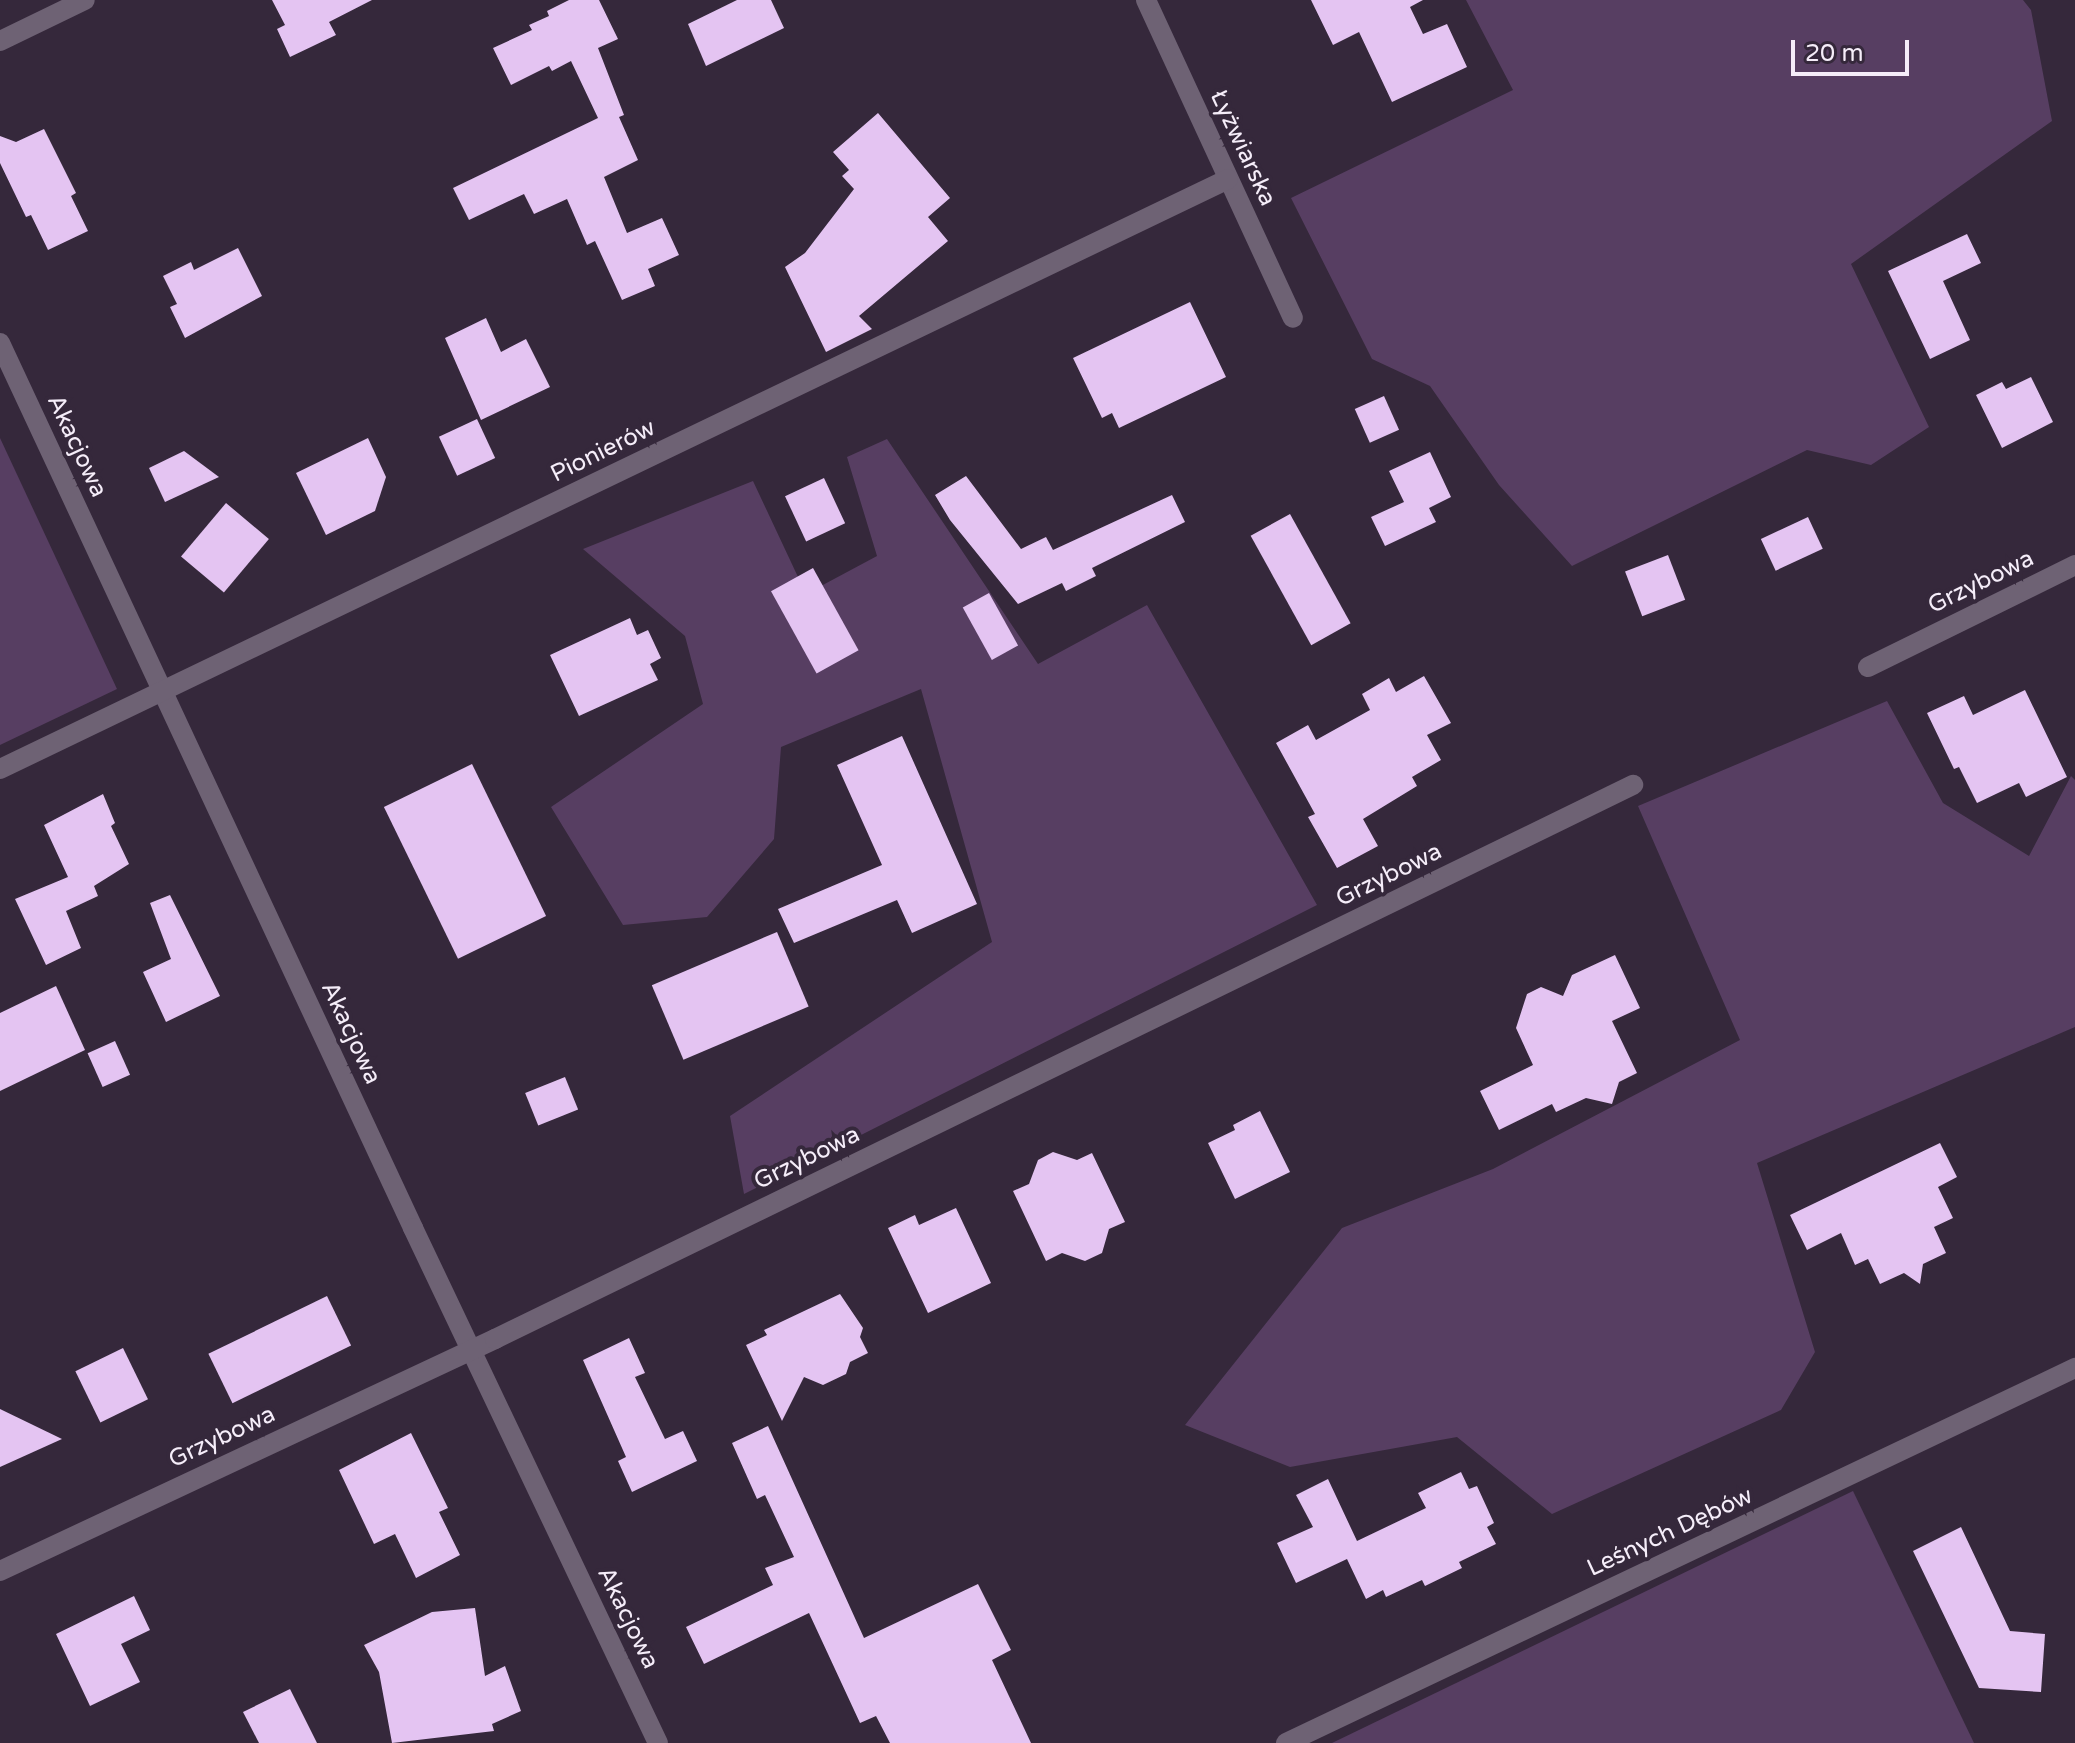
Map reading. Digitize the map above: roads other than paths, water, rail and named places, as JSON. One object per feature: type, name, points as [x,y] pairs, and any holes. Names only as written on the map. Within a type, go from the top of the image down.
[{"type":"street","points":[[0,41],[85,0]]},
{"type":"street","name":"Łyżwiarska","points":[[1146,0],[1293,318]]},
{"type":"street","name":"Pionierów","points":[[0,769],[1228,179]]},
{"type":"street","name":"Akacjowa","points":[[0,343],[658,1743]]},
{"type":"street","name":"Grzybowa","points":[[1868,667],[2075,565]]},
{"type":"street","name":"Grzybowa","points":[[0,1571],[470,1348],[495,1339],[1633,785]]},
{"type":"street","name":"Leśnych Dębów","points":[[1286,1743],[2075,1368]]}]
